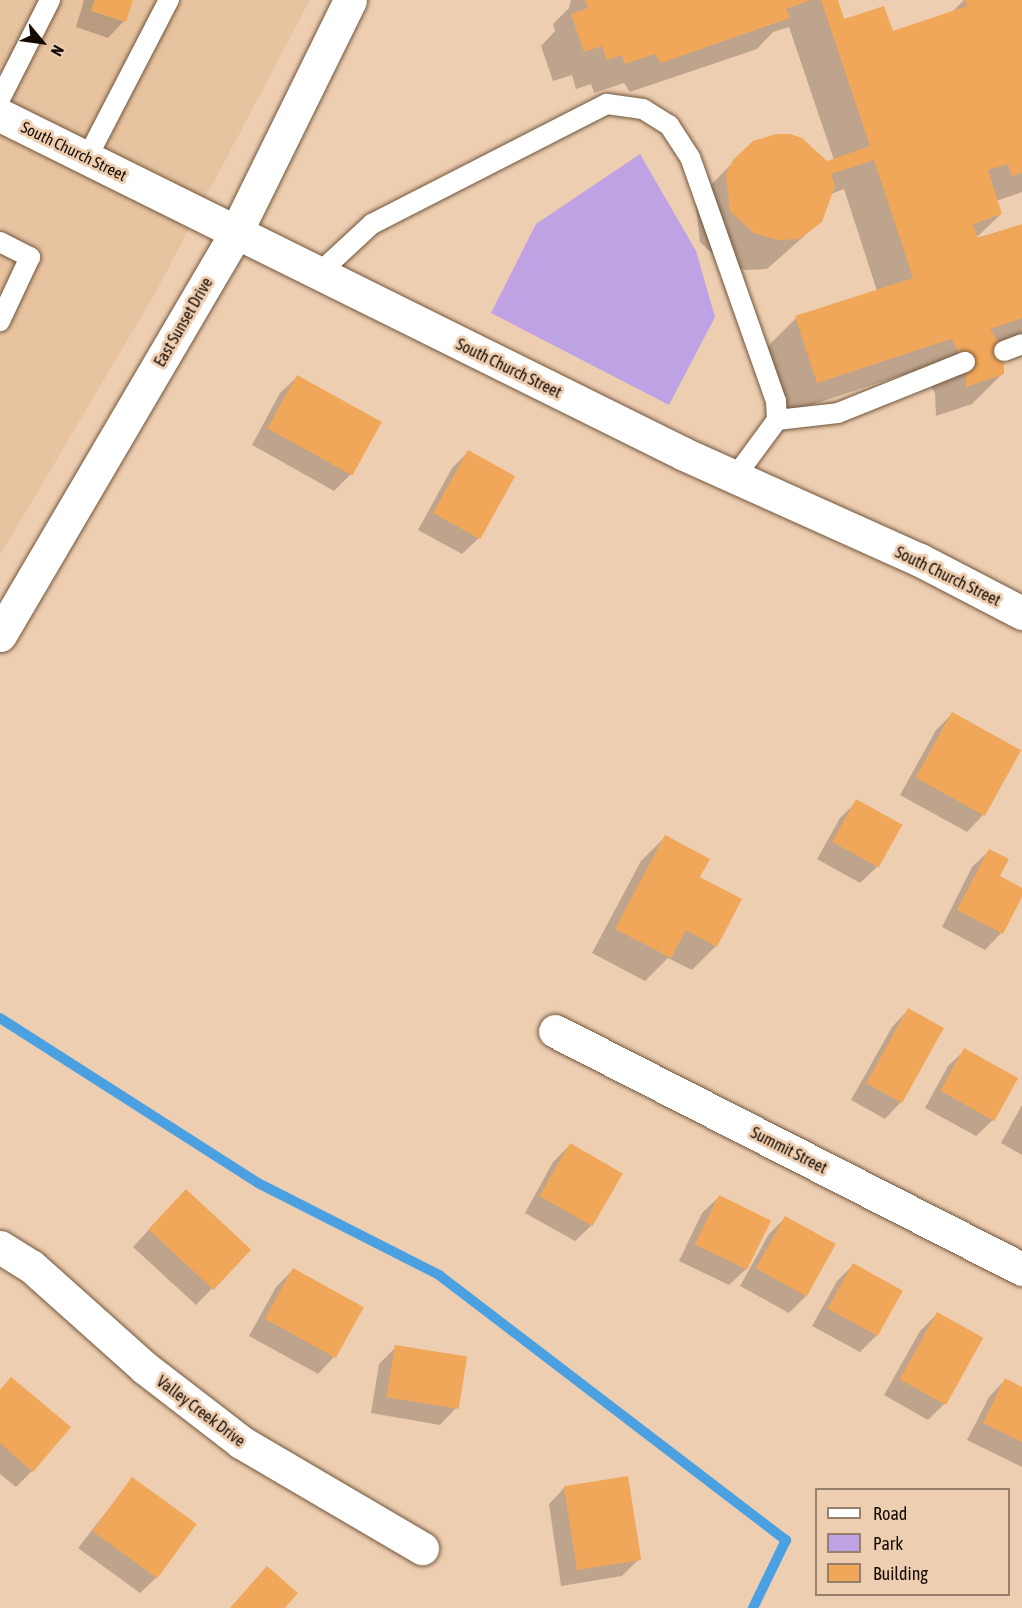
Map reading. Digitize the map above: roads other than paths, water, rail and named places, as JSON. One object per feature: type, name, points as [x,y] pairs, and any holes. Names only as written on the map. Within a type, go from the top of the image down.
[{"type":"street","name":"East Sunset Drive","points":[[0,635],[9,599],[236,232],[350,0]]},
{"type":"street","name":"South Church Street","points":[[0,116],[88,156],[236,232],[735,477],[920,560],[1022,612]]},
{"type":"street","name":"Summit Street","points":[[555,1031],[1022,1269]]},
{"type":"street","name":"Valley Creek Drive","points":[[0,1247],[31,1266],[145,1368],[241,1442],[422,1548]]},
{"type":"lane","points":[[0,99],[50,0]]},
{"type":"lane","points":[[88,156],[169,0]]},
{"type":"lane","points":[[319,273],[372,224],[607,104],[643,109],[669,125],[690,157],[776,401],[777,420],[735,477]]},
{"type":"lane","points":[[0,242],[30,257],[0,321]]},
{"type":"lane","points":[[777,420],[838,412],[965,362]]},
{"type":"waterway","points":[[0,1018],[258,1183],[439,1275],[786,1540],[753,1608]]}]
